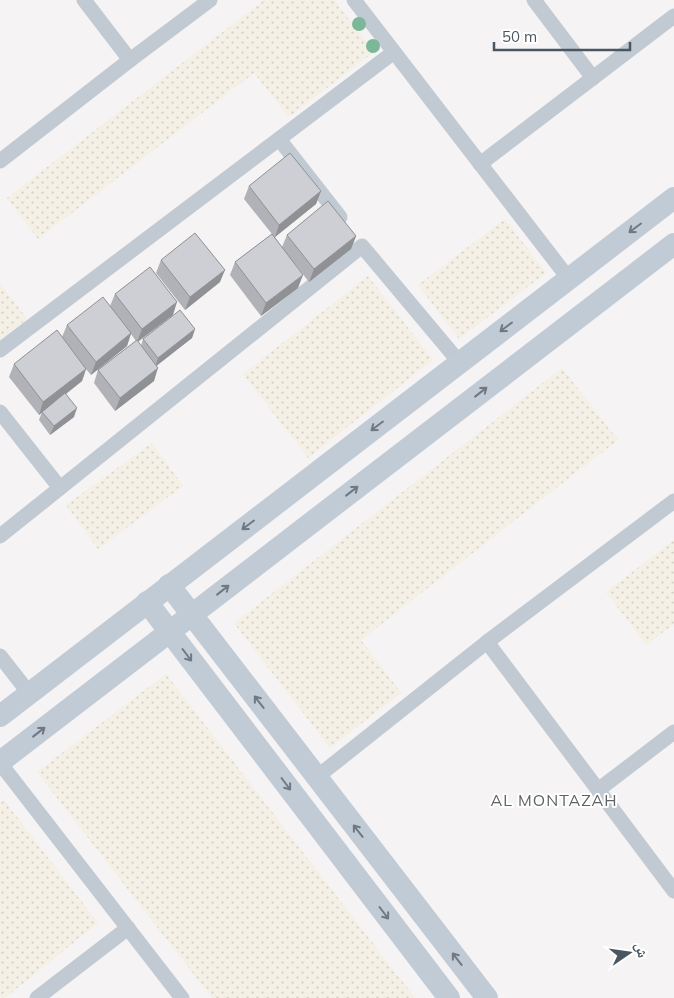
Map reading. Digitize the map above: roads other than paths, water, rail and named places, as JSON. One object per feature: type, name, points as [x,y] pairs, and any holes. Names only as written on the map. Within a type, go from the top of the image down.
[{"type":"main road","points":[[0,716],[674,198]]},
{"type":"main road","points":[[0,762],[674,244]]},
{"type":"main road","points":[[169,585],[487,998]]},
{"type":"main road","points":[[147,602],[449,998]]},
{"type":"street","points":[[84,0],[130,60]]},
{"type":"street","points":[[0,161],[210,0]]},
{"type":"street","points":[[354,0],[568,279]]},
{"type":"street","points":[[534,0],[593,78]]},
{"type":"street","points":[[480,164],[674,16]]},
{"type":"street","points":[[0,350],[394,52]]},
{"type":"street","points":[[279,139],[356,238],[460,363]]},
{"type":"street","points":[[0,536],[60,488],[356,238]]},
{"type":"street","points":[[0,412],[60,488]]},
{"type":"street","points":[[317,777],[488,642],[674,501]]},
{"type":"street","points":[[488,642],[674,891]]},
{"type":"street","points":[[0,656],[29,693]]},
{"type":"street","points":[[598,790],[674,732]]},
{"type":"street","points":[[0,762],[182,998]]},
{"type":"street","points":[[37,998],[128,928]]},
{"type":"district","name":"AL MONTAZAH","points":[[554,800]]}]
